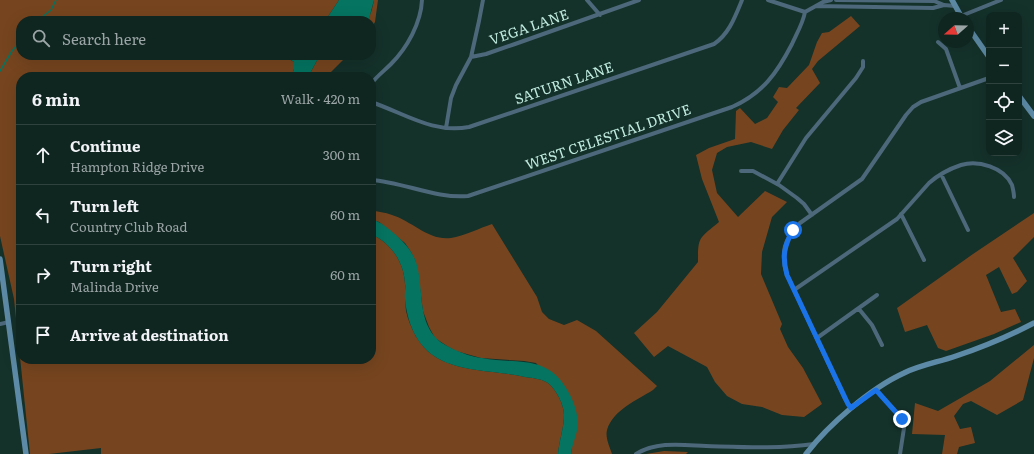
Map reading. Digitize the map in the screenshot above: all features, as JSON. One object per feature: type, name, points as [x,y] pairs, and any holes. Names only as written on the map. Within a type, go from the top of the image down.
[{"type":"street","points":[[376,78],[391,64],[406,45],[418,18],[422,0]]},
{"type":"street","points":[[446,128],[451,98],[456,85],[471,57],[483,0]]},
{"type":"street","points":[[587,0],[600,15]]},
{"type":"street","name":"VEGA LANE","points":[[471,57],[486,54],[639,0]]},
{"type":"street","name":"SATURN LANE","points":[[376,104],[418,122],[454,129],[469,127],[714,44],[728,30],[742,0]]},
{"type":"street","points":[[768,0],[805,12],[823,2],[831,0]]},
{"type":"street","points":[[836,0],[934,1],[944,5]]},
{"type":"street","points":[[972,12],[1000,0]]},
{"type":"street","points":[[816,6],[933,8],[953,3],[958,12]]},
{"type":"street","name":"WEST CELESTIAL DRIVE","points":[[376,181],[448,195],[468,196],[732,107],[749,99],[771,78],[784,59],[796,36],[803,21],[805,12]]},
{"type":"street","points":[[974,36],[986,53]]},
{"type":"street","points":[[945,48],[960,88]]},
{"type":"street","points":[[777,184],[806,138],[856,78],[863,67],[863,61]]},
{"type":"street","points":[[851,408],[845,399],[784,266],[784,250],[787,240],[793,230],[800,223],[862,179],[906,115],[913,108],[928,99],[986,79]]},
{"type":"street","points":[[1022,100],[1034,116]]},
{"type":"street","points":[[794,290],[884,228],[901,214],[929,183],[941,174],[961,165],[976,164],[990,166],[1001,172],[1009,180],[1013,189],[1014,197]]},
{"type":"street","points":[[741,171],[753,170],[777,184],[804,204],[812,215]]},
{"type":"street","points":[[941,174],[968,230]]},
{"type":"street","points":[[901,214],[924,260]]},
{"type":"street","points":[[0,259],[26,454]]},
{"type":"street","points":[[817,338],[877,295]]},
{"type":"street","points":[[859,309],[872,325],[882,345]]},
{"type":"street","points":[[0,324],[9,322]]},
{"type":"street","points":[[806,454],[814,444],[851,408],[905,372],[987,345],[1034,323]]},
{"type":"street","points":[[876,390],[902,419],[904,428],[900,454]]},
{"type":"street","points":[[636,454],[652,447],[672,445],[789,447],[814,444]]},
{"type":"shaded area","points":[[0,0],[339,0],[328,16],[16,16],[16,60],[291,60],[294,62],[294,69],[293,72],[16,72],[16,318],[14,299],[0,236]]},
{"type":"shaded area","points":[[339,0],[374,0],[370,16],[328,16]]},
{"type":"shaded area","points":[[374,0],[378,0],[376,16],[370,16]]},
{"type":"shaded area","points":[[851,16],[860,26],[818,61],[812,69],[820,83],[796,108],[799,110],[783,130],[772,149],[751,142],[727,147],[717,153],[712,170],[717,193],[738,217],[765,191],[787,202],[772,217],[762,252],[761,274],[782,324],[780,329],[788,347],[803,368],[822,404],[804,417],[782,415],[762,407],[742,404],[727,396],[715,382],[707,367],[668,346],[654,357],[634,333],[657,312],[698,262],[699,242],[707,232],[719,222],[702,179],[696,155],[709,148],[735,139],[736,111],[740,108],[755,124],[767,118],[778,102],[773,97],[779,87],[787,88],[809,65],[817,42],[822,33],[829,32]]},
{"type":"shaded area","points":[[291,60],[317,60],[311,72],[293,72],[294,62]]},
{"type":"shaded area","points":[[317,60],[343,60],[331,72],[311,72]]},
{"type":"shaded area","points":[[376,211],[387,213],[428,234],[443,238],[461,236],[492,224],[537,297],[542,312],[549,319],[564,325],[577,320],[596,331],[657,386],[626,406],[610,423],[607,430],[607,436],[612,454],[571,454],[576,412],[536,363],[481,358],[456,351],[435,338],[423,311],[415,260],[405,243],[376,221]]},
{"type":"shaded area","points":[[1034,213],[1034,237],[1013,258],[1027,281],[1017,292],[1012,294],[999,267],[986,275],[1001,312],[1015,309],[1021,322],[994,334],[946,351],[938,348],[927,325],[905,332],[897,308]]},
{"type":"shaded area","points":[[376,221],[393,232],[405,244],[412,254],[416,262],[420,281],[423,311],[429,329],[439,341],[453,349],[475,357],[531,363],[542,366],[561,380],[571,397],[577,417],[578,425],[571,454],[558,454],[564,411],[557,393],[548,383],[534,378],[466,368],[444,361],[427,351],[417,338],[410,323],[406,307],[404,276],[399,261],[390,248],[376,237]]},
{"type":"shaded area","points":[[376,237],[390,248],[399,261],[404,276],[406,311],[416,336],[429,352],[444,361],[455,365],[537,379],[546,382],[554,389],[564,411],[558,454],[101,454],[101,448],[49,454],[30,454],[21,364],[376,364]]},
{"type":"shaded area","points":[[1034,345],[1034,358],[1023,400],[997,415],[971,401],[963,404],[954,416],[960,429],[971,427],[975,443],[959,447],[957,454],[942,454],[945,435],[912,434],[915,403],[938,411],[990,381]]},
{"type":"shaded area","points":[[664,451],[688,452],[686,454],[646,454]]},
{"type":"waterway","points":[[43,16],[51,10],[56,0]]},
{"type":"waterway","points":[[0,71],[16,47]]},
{"type":"route","points":[[793,230],[787,240],[784,250],[784,266],[845,399],[851,408],[876,390],[902,419]]}]
